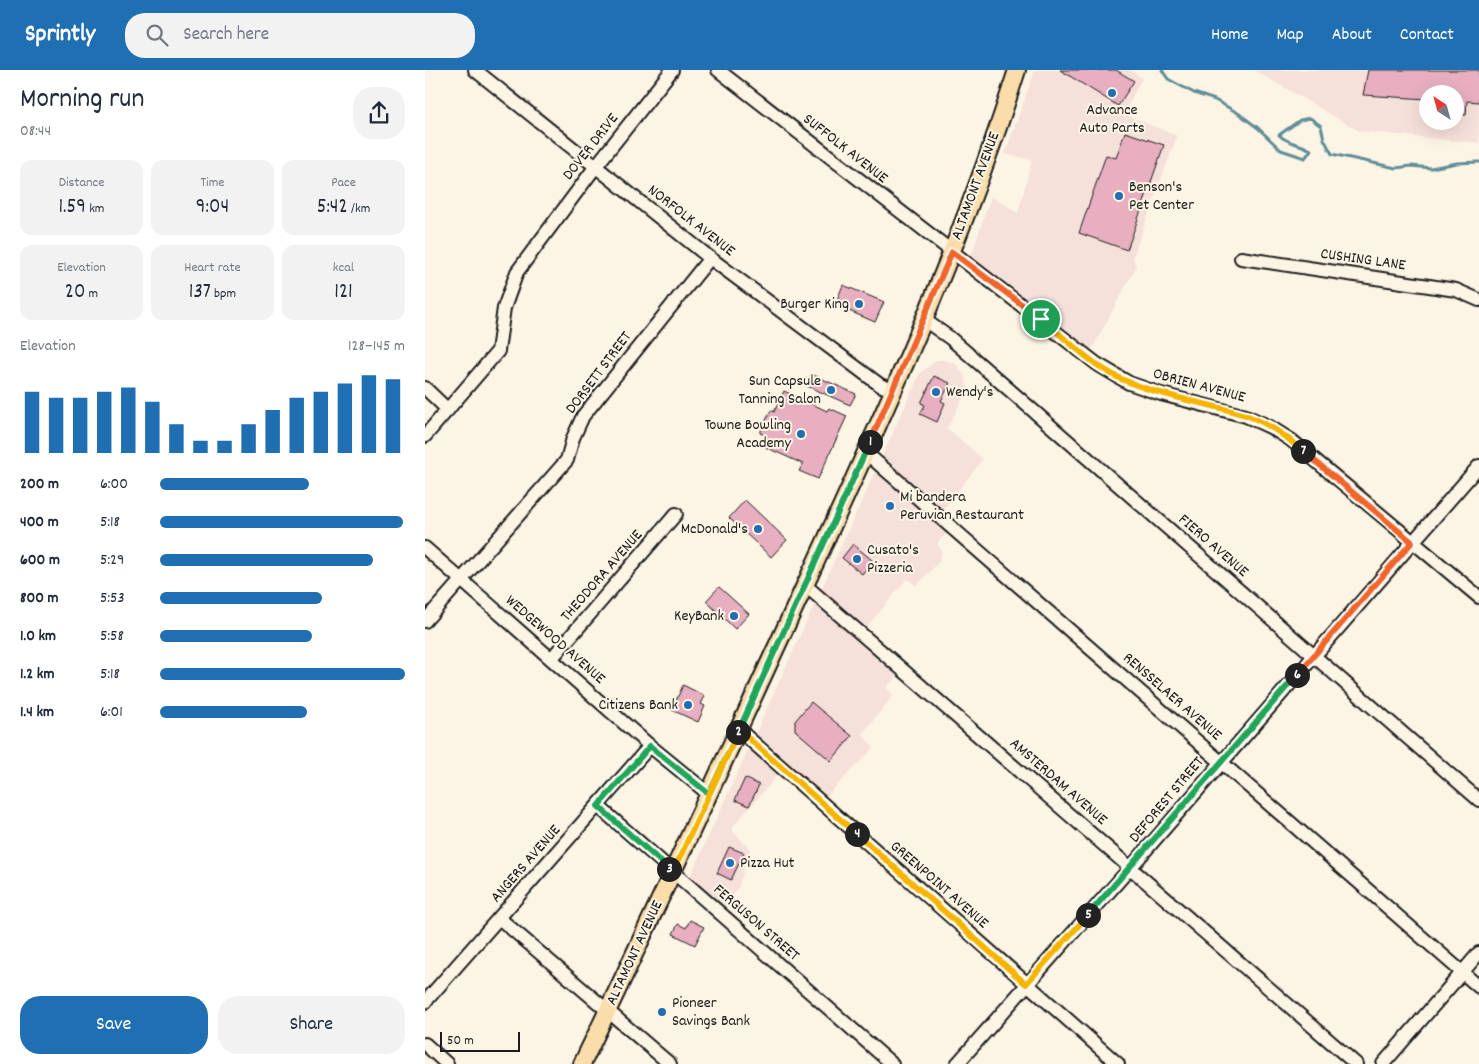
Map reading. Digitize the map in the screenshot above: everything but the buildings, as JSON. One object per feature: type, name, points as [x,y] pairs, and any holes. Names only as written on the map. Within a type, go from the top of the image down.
[{"type":"main road","name":"ALTAMONT AVENUE","points":[[582,1064],[739,730],[865,452],[952,252],[1003,116],[1017,70]]},
{"type":"street","name":"NORFOLK AVENUE","points":[[475,70],[710,258],[880,385],[892,390]]},
{"type":"street","name":"DOVER DRIVE","points":[[425,436],[499,351],[504,308],[517,272],[596,166],[672,70]]},
{"type":"street","name":"SUFFOLK AVENUE","points":[[718,70],[952,252]]},
{"type":"street","name":"OBRIEN AVENUE","points":[[952,252],[1097,364],[1129,383],[1161,394],[1246,416],[1270,427],[1291,440],[1479,597]]},
{"type":"street","name":"DORSETT STREET","points":[[425,622],[463,581],[567,460],[573,438],[583,416],[710,258]]},
{"type":"street","name":"CUSHING LANE","points":[[1241,258],[1456,290],[1479,300]]},
{"type":"street","name":"FIERO AVENUE","points":[[923,319],[950,338],[1479,800]]},
{"type":"street","points":[[425,388],[448,410]]},
{"type":"street","name":"RENSSELAER AVENUE","points":[[865,452],[1479,987]]},
{"type":"street","name":"DEFOREST STREET","points":[[957,1064],[1131,867],[1479,466]]},
{"type":"street","name":"THEODORA AVENUE","points":[[552,658],[676,514]]},
{"type":"street","name":"WEDGEWOOD AVENUE","points":[[425,548],[650,746],[709,794]]},
{"type":"street","name":"AMSTERDAM AVENUE","points":[[805,585],[1356,1064]]},
{"type":"street","name":"GREENPOINT AVENUE","points":[[739,730],[1118,1064]]},
{"type":"street","name":"ANGERS AVENUE","points":[[425,1002],[650,746]]},
{"type":"street","name":"FERGUSON STREET","points":[[598,806],[893,1064]]},
{"type":"street","points":[[499,918],[671,1064]]},
{"type":"street","points":[[1383,1064],[1479,953]]},
{"type":"street","points":[[425,1044],[447,1064]]},
{"type":"shaded area","points":[[1035,70],[1131,70],[1142,78],[1124,114],[1177,136],[1133,257],[1136,267],[1090,353],[971,256],[991,196],[1018,213],[1032,160],[1005,154]]},
{"type":"shaded area","points":[[1254,70],[1479,70],[1479,143],[1359,131]]},
{"type":"shaded area","points":[[937,360],[946,360],[956,364],[964,375],[968,389],[947,428],[983,459],[936,519],[949,531],[937,543],[942,551],[939,562],[916,586],[907,579],[856,640],[897,676],[886,688],[894,695],[862,734],[874,747],[826,797],[788,763],[731,829],[750,850],[738,888],[724,910],[689,879],[920,373]]},
{"type":"waterway","points":[[1162,70],[1168,79],[1194,93],[1215,100],[1238,113],[1258,128],[1281,150],[1305,158],[1311,150],[1286,140],[1279,135],[1300,120],[1310,118],[1321,126],[1324,139],[1332,154],[1396,168],[1411,166],[1431,168],[1457,163],[1479,162]]},
{"type":"place","name":"Advance Auto Parts","points":[[1112,93]]},
{"type":"place","name":"Benson's Pet Center","points":[[1119,196]]},
{"type":"place","name":"Burger King","points":[[859,304]]},
{"type":"place","name":"Sun Capsule Tanning Salon","points":[[831,390]]},
{"type":"place","name":"Wendy's","points":[[936,392]]},
{"type":"place","name":"Towne Bowling Academy","points":[[801,434]]},
{"type":"place","name":"Mi bandera Peruvian Restaurant","points":[[890,506]]},
{"type":"place","name":"McDonald's","points":[[758,529]]},
{"type":"place","name":"Cusato's Pizzeria","points":[[857,559]]},
{"type":"place","name":"KeyBank","points":[[734,616]]},
{"type":"place","name":"Citizens Bank","points":[[688,705]]},
{"type":"place","name":"Pizza Hut","points":[[730,863]]},
{"type":"place","name":"Pioneer Savings Bank","points":[[662,1012]]},
{"type":"route","points":[[952,252],[1041,319],[1097,364],[1129,383],[1161,394],[1246,416],[1270,427],[1291,440],[1412,542],[1131,867],[1026,984],[739,730],[673,872],[598,806],[650,746],[709,794],[731,745],[755,693],[767,669],[841,506],[952,252]]}]
